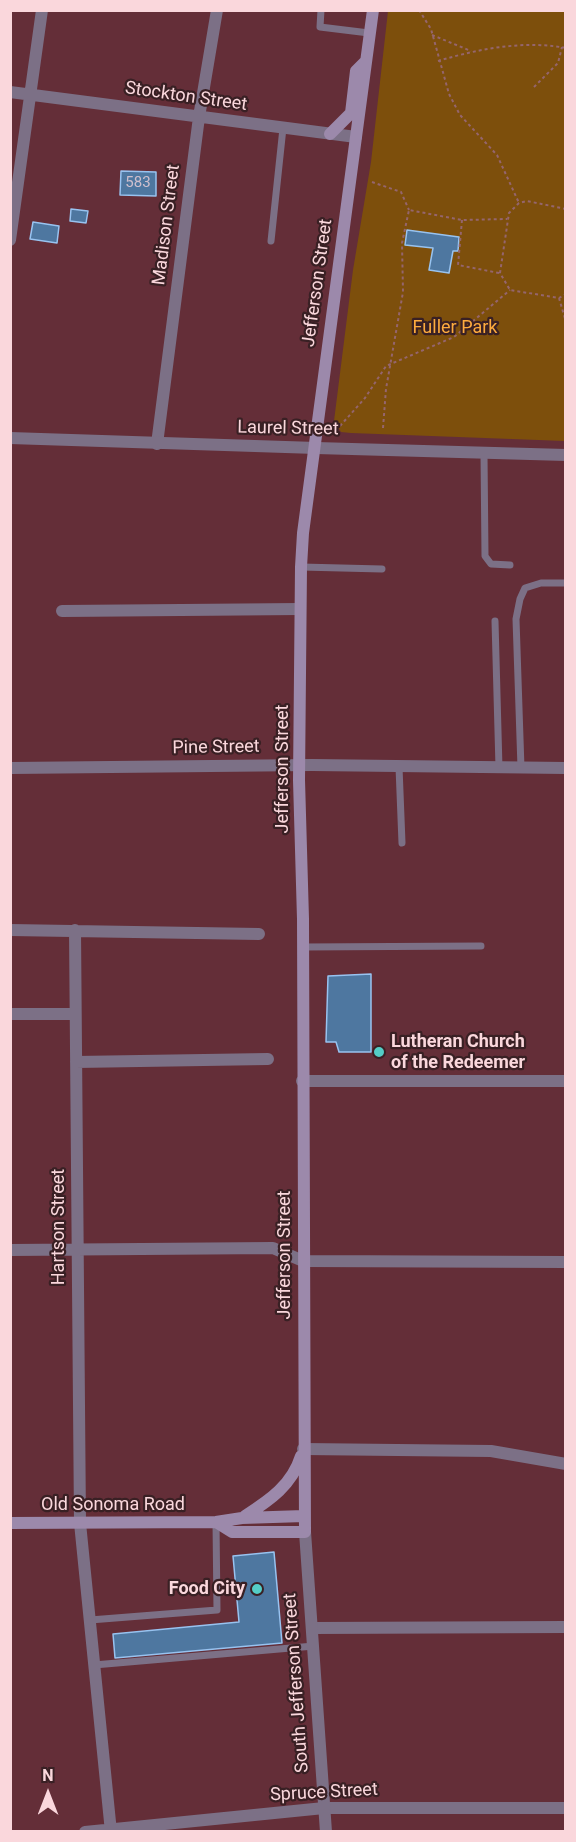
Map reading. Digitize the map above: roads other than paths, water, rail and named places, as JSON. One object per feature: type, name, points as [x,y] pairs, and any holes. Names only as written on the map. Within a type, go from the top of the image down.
[{"type":"main road","name":"Jefferson Street","points":[[305,1532],[303,947],[300,766],[300,609],[303,533],[373,10]]},
{"type":"main road","points":[[330,134],[351,113],[356,71],[366,61]]},
{"type":"main road","points":[[242,1518],[271,1500],[280,1491],[294,1473],[303,1449]]},
{"type":"main road","name":"Old Sonoma Road","points":[[10,1523],[216,1522],[242,1518],[304,1516]]},
{"type":"main road","name":"Old Sonoma Road","points":[[216,1522],[232,1532],[305,1532]]},
{"type":"street","points":[[10,240],[42,10]]},
{"type":"street","name":"Madison Street","points":[[157,444],[200,117],[217,10]]},
{"type":"street","name":"Stockton Street","points":[[10,92],[356,138]]},
{"type":"street","name":"Laurel Street","points":[[10,438],[566,455]]},
{"type":"street","points":[[62,610],[300,609]]},
{"type":"street","name":"Pine Street","points":[[10,768],[300,766],[566,768]]},
{"type":"street","points":[[10,930],[259,934]]},
{"type":"street","name":"Hartson Street","points":[[75,930],[80,1522],[111,1830]]},
{"type":"street","points":[[10,1014],[75,1014]]},
{"type":"street","points":[[76,1062],[268,1059]]},
{"type":"street","points":[[302,1081],[566,1081]]},
{"type":"street","points":[[10,1250],[273,1248],[303,1261],[566,1262]]},
{"type":"street","points":[[303,1449],[491,1451],[566,1464]]},
{"type":"street","name":"South Jefferson Street","points":[[305,1532],[326,1832]]},
{"type":"street","points":[[312,1628],[566,1627]]},
{"type":"street","name":"Spruce Street","points":[[85,1832],[324,1808],[566,1808]]},
{"type":"lane","points":[[321,10],[320,27],[369,33]]},
{"type":"lane","points":[[271,241],[283,128]]},
{"type":"lane","points":[[484,454],[485,556],[491,564],[510,565]]},
{"type":"lane","points":[[302,567],[382,569]]},
{"type":"lane","points":[[521,768],[516,619],[520,599],[525,588],[541,584],[566,583]]},
{"type":"lane","points":[[495,621],[499,768]]},
{"type":"lane","points":[[399,767],[402,843]]},
{"type":"lane","points":[[303,947],[481,946]]},
{"type":"lane","points":[[90,1620],[217,1610],[216,1522]]},
{"type":"lane","points":[[94,1665],[314,1646]]},
{"type":"place","name":"Lutheran Church of the Redeemer","points":[[379,1052]]},
{"type":"place","name":"Food City","points":[[257,1589]]},
{"type":"park label","name":"Fuller Park","points":[[455,328]]}]
